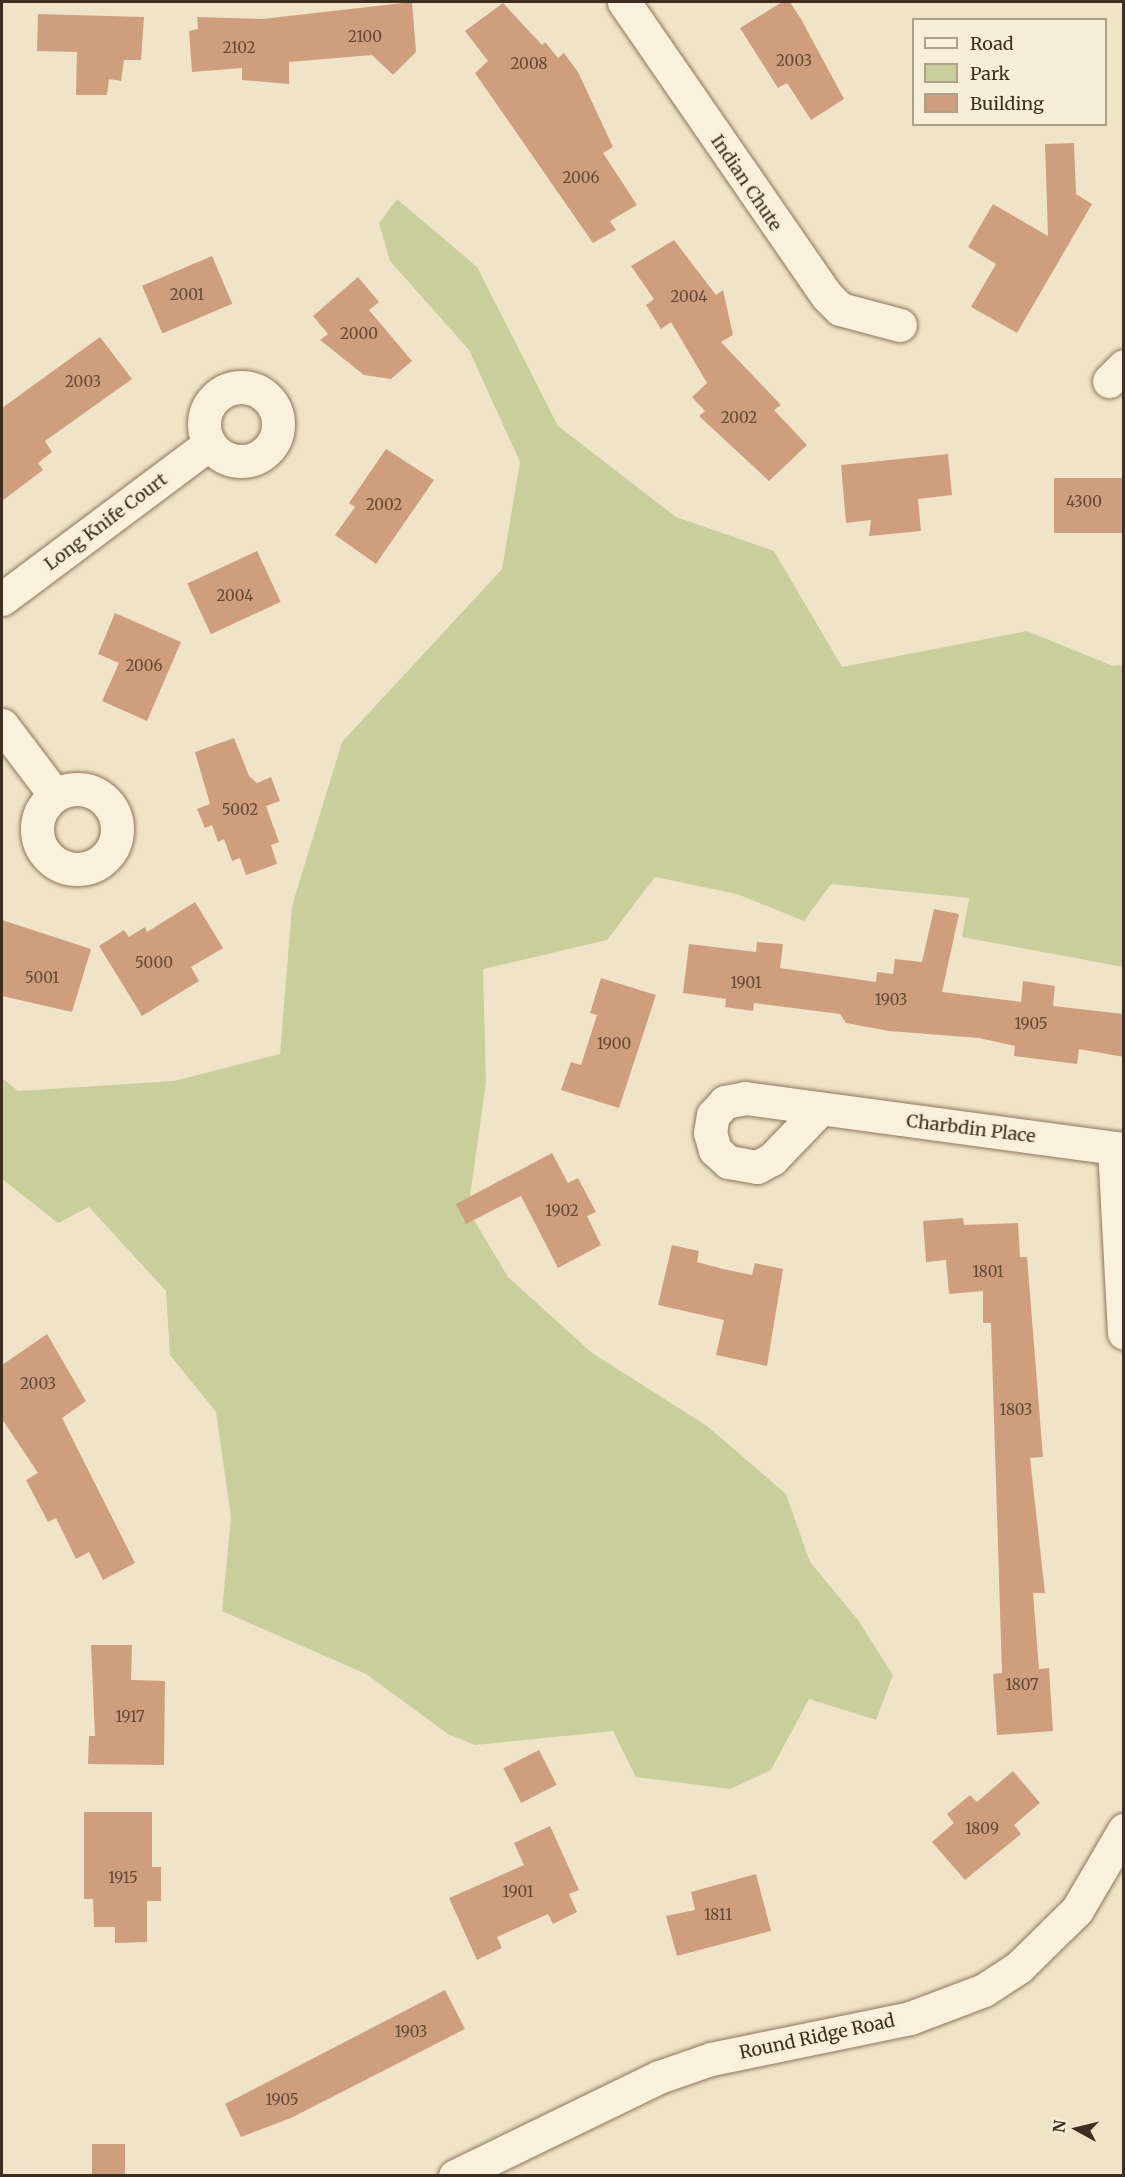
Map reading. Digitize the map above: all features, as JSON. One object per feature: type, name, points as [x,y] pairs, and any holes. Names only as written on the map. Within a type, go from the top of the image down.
[{"type":"street","name":"Indian Chute","points":[[624,2],[827,296],[840,309],[900,325]]},
{"type":"street","name":"Long Knife Court","points":[[2,599],[209,444]]},
{"type":"street","points":[[2,725],[55,795]]},
{"type":"street","name":"Charbdin Place","points":[[820,1109],[1119,1149]]},
{"type":"street","points":[[1119,1149],[1124,1333]]},
{"type":"street","name":"Round Ridge Road","points":[[455,2175],[658,2077],[711,2059],[910,2018],[984,1990],[1019,1967],[1077,1910],[1122,1840]]},
{"type":"green space","points":[[397,199],[477,267],[558,426],[676,517],[774,551],[842,667],[1027,631],[1113,666],[1123,665],[1123,967],[962,937],[969,898],[831,884],[804,921],[737,894],[655,877],[607,940],[483,969],[486,1083],[468,1210],[508,1277],[592,1353],[707,1426],[786,1494],[810,1562],[858,1620],[893,1675],[876,1720],[809,1699],[771,1770],[730,1789],[636,1777],[613,1731],[475,1745],[448,1734],[366,1674],[222,1611],[231,1517],[216,1412],[170,1355],[166,1291],[89,1207],[58,1223],[2,1179],[2,1078],[18,1091],[174,1081],[280,1054],[292,906],[342,742],[502,569],[520,462],[469,350],[390,261],[379,223]]},
{"type":"building","points":[[412,2],[416,52],[393,75],[372,55],[289,62],[289,84],[242,80],[242,68],[192,72],[189,31],[198,29],[197,17],[262,19]]},
{"type":"building","points":[[782,2],[790,2],[801,19],[844,99],[811,120],[787,83],[778,88],[740,28]]},
{"type":"building","points":[[503,3],[542,45],[545,42],[558,58],[564,53],[578,72],[613,147],[603,153],[637,205],[610,221],[616,230],[593,243],[475,73],[488,61],[465,31]]},
{"type":"building","points":[[38,14],[144,17],[141,60],[124,60],[121,81],[109,79],[107,95],[76,95],[77,52],[37,51]]},
{"type":"building","points":[[1074,143],[1076,194],[1092,204],[1017,333],[971,307],[996,264],[968,247],[993,204],[1048,236],[1045,144]]},
{"type":"building","points":[[674,240],[716,295],[723,290],[733,335],[721,342],[781,405],[774,410],[807,445],[769,481],[699,416],[705,411],[692,397],[707,383],[671,322],[661,329],[646,305],[654,299],[631,266]]},
{"type":"building","points":[[212,256],[232,304],[162,334],[142,286]]},
{"type":"building","points":[[358,277],[379,302],[369,310],[412,361],[391,379],[364,375],[320,340],[328,334],[313,316]]},
{"type":"building","points":[[100,337],[132,379],[45,441],[52,452],[38,463],[43,470],[2,501],[2,408]]},
{"type":"building","points":[[386,449],[434,480],[376,564],[335,535],[355,507],[349,503]]},
{"type":"building","points":[[948,454],[952,495],[918,499],[921,531],[869,536],[871,520],[846,523],[841,465]]},
{"type":"building","points":[[1054,478],[1124,478],[1124,533],[1054,533]]},
{"type":"building","points":[[257,551],[281,602],[211,634],[187,584]]},
{"type":"building","points":[[115,613],[181,642],[147,721],[102,701],[119,663],[98,654]]},
{"type":"building","points":[[234,738],[249,776],[257,783],[271,777],[280,801],[266,806],[279,842],[271,845],[277,864],[246,875],[240,858],[232,861],[224,839],[218,842],[212,825],[205,828],[197,809],[210,804],[195,752]]},
{"type":"building","points":[[195,902],[223,948],[191,967],[199,981],[142,1016],[99,946],[124,930],[129,937],[145,927],[147,932]]},
{"type":"building","points":[[934,909],[959,914],[942,992],[1021,1002],[1023,981],[1055,986],[1053,1006],[1124,1014],[1124,1057],[1079,1049],[1077,1064],[1014,1056],[1015,1046],[979,1038],[889,1031],[846,1023],[840,1014],[754,1003],[753,1011],[725,1007],[726,999],[683,993],[689,944],[756,952],[757,942],[783,944],[780,968],[876,982],[877,972],[893,974],[895,959],[922,962]]},
{"type":"building","points":[[2,920],[91,949],[72,1012],[2,996]]},
{"type":"building","points":[[601,978],[656,995],[619,1108],[561,1090],[571,1062],[581,1065],[597,1015],[590,1013]]},
{"type":"building","points":[[552,1153],[568,1183],[578,1178],[596,1212],[587,1216],[601,1245],[558,1268],[521,1196],[466,1224],[456,1204]]},
{"type":"building","points":[[963,1218],[964,1225],[1018,1223],[1020,1257],[1027,1257],[1043,1457],[1030,1458],[1045,1593],[1033,1593],[1039,1669],[1049,1668],[1053,1731],[997,1735],[993,1674],[1002,1673],[991,1323],[983,1323],[983,1291],[949,1294],[946,1260],[926,1262],[923,1221]]},
{"type":"building","points":[[672,1245],[699,1251],[697,1262],[723,1269],[752,1275],[755,1263],[783,1269],[767,1366],[716,1355],[724,1320],[658,1305]]},
{"type":"building","points":[[47,1334],[86,1401],[62,1418],[135,1563],[103,1580],[89,1552],[76,1559],[56,1518],[48,1522],[26,1480],[38,1473],[2,1419],[2,1365]]},
{"type":"building","points":[[91,1645],[132,1645],[131,1680],[165,1681],[164,1765],[88,1764],[89,1736],[95,1736]]},
{"type":"building","points":[[539,1750],[557,1785],[521,1803],[503,1768]]},
{"type":"building","points":[[1013,1771],[1040,1803],[1014,1825],[1021,1834],[965,1880],[932,1842],[954,1823],[947,1814],[970,1795],[977,1802]]},
{"type":"building","points":[[84,1812],[152,1812],[152,1867],[161,1867],[161,1901],[147,1901],[147,1942],[115,1943],[115,1927],[94,1927],[93,1899],[84,1899]]},
{"type":"building","points":[[550,1826],[579,1890],[569,1894],[577,1912],[553,1924],[548,1914],[497,1937],[502,1948],[477,1960],[449,1898],[524,1865],[514,1843]]},
{"type":"building","points":[[756,1874],[771,1931],[677,1956],[666,1916],[695,1910],[691,1892]]},
{"type":"building","points":[[445,1990],[465,2029],[291,2118],[241,2137],[225,2104]]},
{"type":"building","points":[[92,2144],[125,2144],[125,2175],[92,2175]]}]
